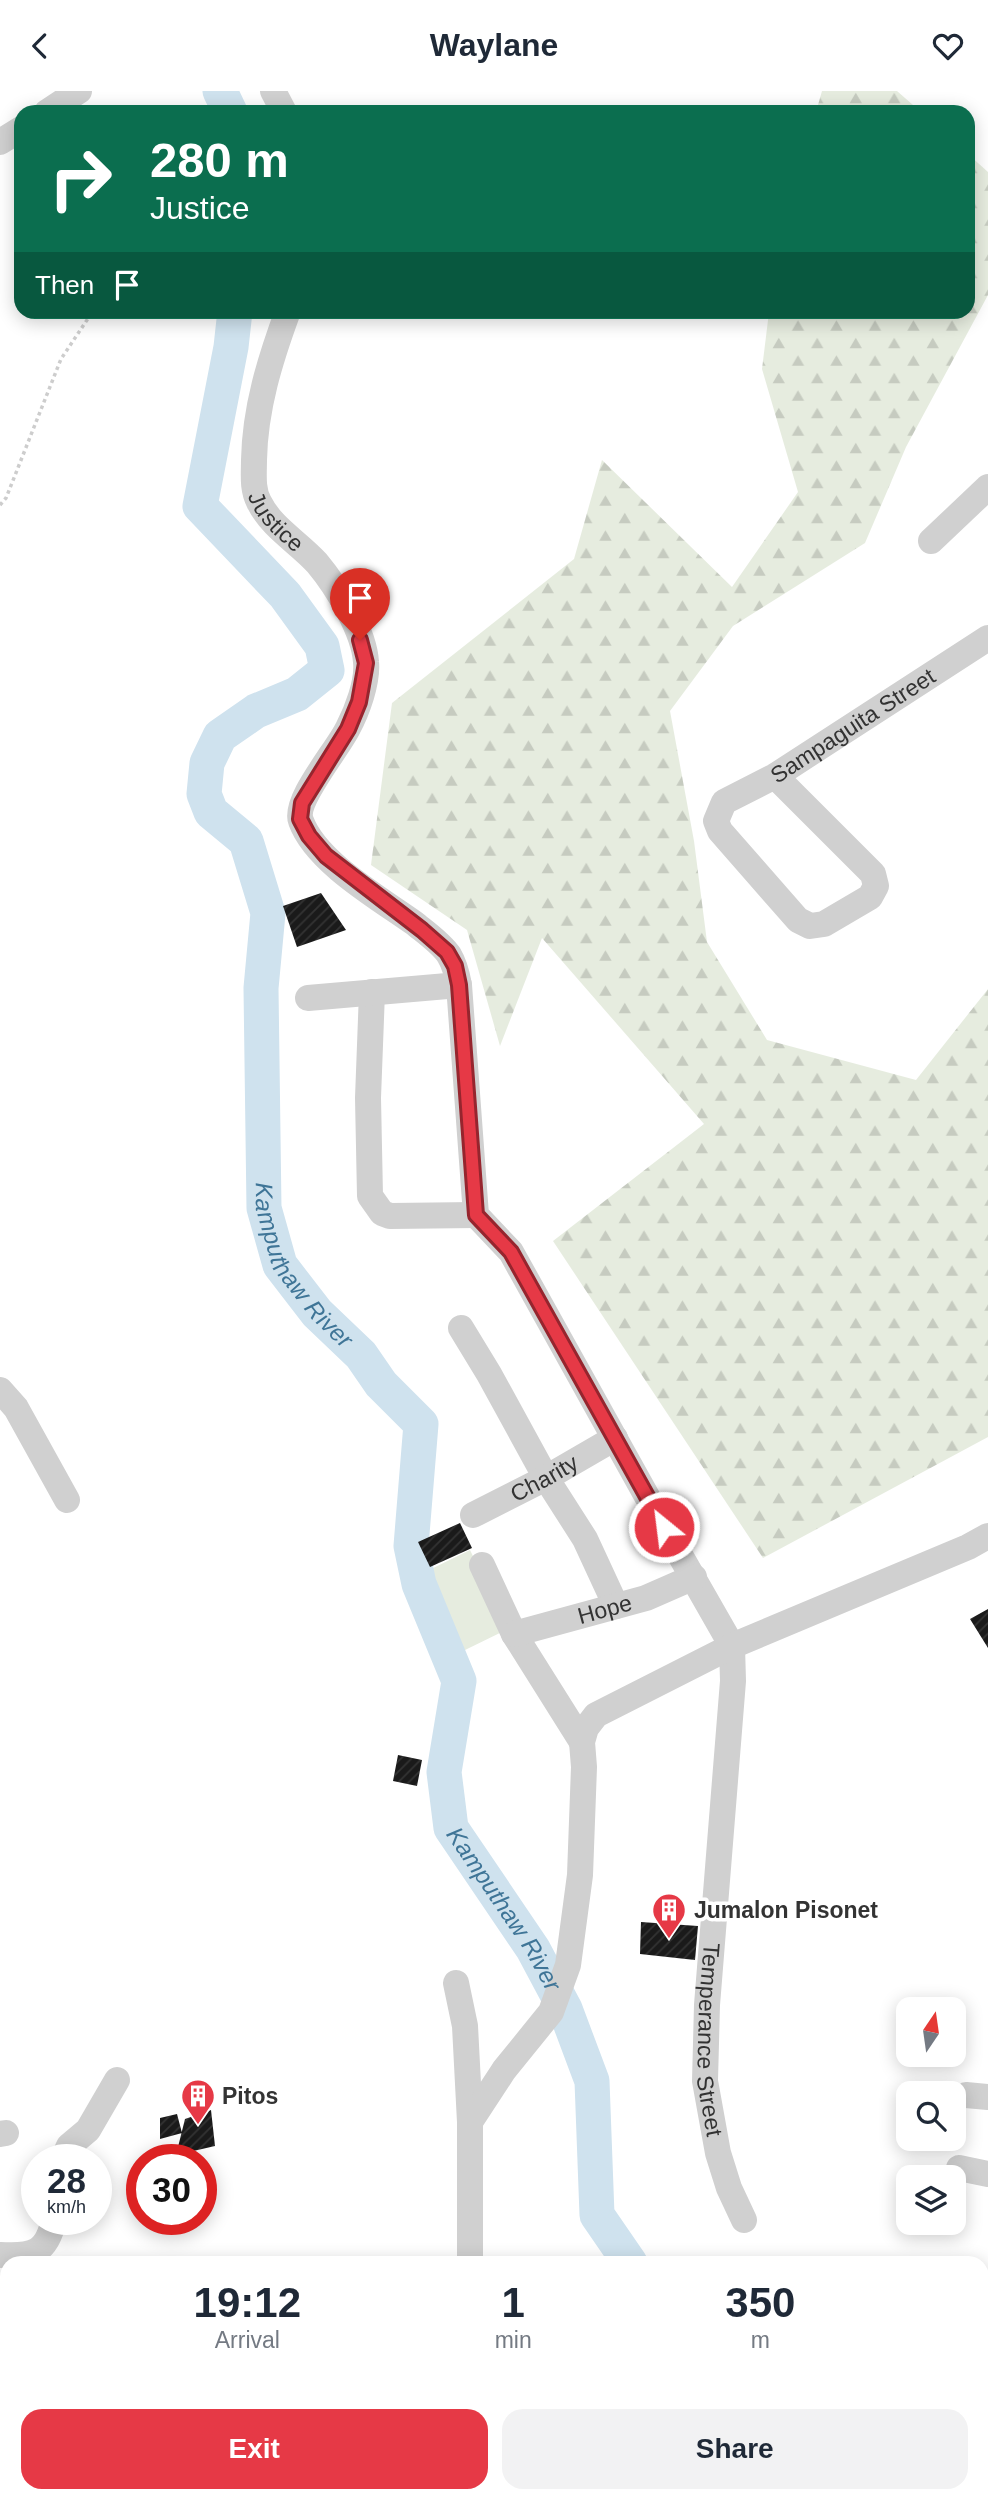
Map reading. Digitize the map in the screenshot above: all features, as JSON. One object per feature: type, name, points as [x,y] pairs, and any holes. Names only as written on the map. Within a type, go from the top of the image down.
[{"type":"street","points":[[58,105],[79,91]]},
{"type":"street","name":"Justice","points":[[285,319],[268,365],[254,432],[253,484],[259,502],[271,519],[318,564],[352,616],[366,663],[359,702],[348,729],[302,803],[300,819],[309,836],[326,856],[422,930],[447,952],[455,966],[459,985],[476,1215]]},
{"type":"street","points":[[931,541],[988,487]]},
{"type":"street","name":"Sampaguita Street","points":[[775,776],[873,874],[876,886],[870,898],[824,924],[810,926],[798,920],[720,831],[716,821],[724,802],[775,776],[988,638]]},
{"type":"street","points":[[308,998],[459,985]]},
{"type":"street","points":[[372,992],[368,1098],[370,1196],[382,1213],[390,1216],[476,1215],[511,1252],[732,1646]]},
{"type":"street","points":[[461,1328],[546,1478],[585,1539],[616,1606]]},
{"type":"street","points":[[0,1390],[16,1408],[67,1500]]},
{"type":"street","name":"Charity","points":[[473,1515],[546,1478],[615,1438]]},
{"type":"street","points":[[470,2122],[504,2070],[551,2012],[568,1965],[580,1875],[584,1767],[582,1742],[586,1728],[596,1715],[732,1646],[981,1546]]},
{"type":"street","points":[[482,1565],[514,1634],[582,1742]]},
{"type":"street","name":"Hope","points":[[514,1634],[646,1598],[694,1577]]},
{"type":"street","name":"Temperance Street","points":[[732,1646],[733,1681],[707,2005],[705,2081],[722,2165],[744,2220]]},
{"type":"street","points":[[456,1983],[465,2026],[470,2122],[470,2256]]},
{"type":"street","points":[[71,2144],[88,2130],[117,2080]]},
{"type":"street","points":[[966,2169],[988,2174]]},
{"type":"street","points":[[0,2255],[29,2255],[42,2248],[50,2235]]},
{"type":"path","points":[[0,505],[6,498],[61,359],[88,319]]},
{"type":"path","points":[[0,496],[6,498]]},
{"type":"green space","points":[[822,91],[897,91],[913,105],[818,105]]},
{"type":"green space","points":[[975,160],[988,172],[988,295],[906,447],[865,543],[733,626],[670,711],[694,841],[707,942],[767,1040],[916,1080],[988,989],[988,1437],[763,1558],[553,1241],[704,1124],[542,938],[500,1046],[467,930],[371,865],[392,703],[574,559],[602,460],[732,587],[798,492],[762,369],[768,319],[975,319]]},
{"type":"green space","points":[[470,1550],[508,1629],[463,1651],[425,1572]]},
{"type":"building","points":[[321,893],[346,930],[297,947],[283,906]]},
{"type":"building","points":[[460,1523],[472,1548],[430,1567],[418,1542]]},
{"type":"building","points":[[988,1609],[988,1648],[970,1619]]},
{"type":"building","points":[[398,1755],[422,1760],[417,1786],[393,1781]]},
{"type":"building","name":"Jumalon Pisonet","points":[[641,1922],[698,1926],[695,1960],[640,1954]]},
{"type":"building","name":"Pitos","points":[[211,2110],[215,2144],[179,2144],[185,2119]]},
{"type":"building","points":[[177,2114],[182,2133],[160,2139],[160,2118]]},
{"type":"waterway","name":"Kamputhaw River","points":[[220,91],[227,105]]},
{"type":"waterway","name":"Kamputhaw River","points":[[234,319],[200,506],[285,595],[322,646],[327,670],[297,694],[256,711],[220,736],[207,763],[204,794],[211,812],[246,841],[268,913],[261,988],[264,1208],[280,1265],[317,1313],[361,1355],[381,1384],[421,1424],[411,1546],[419,1584],[459,1681],[444,1772],[451,1828],[533,1949],[565,2009],[592,2081],[597,2215],[625,2256]]},
{"type":"place","name":"Jumalon Pisonet","points":[[669,1940]]},
{"type":"place","name":"Pitos","points":[[198,2126]]},
{"type":"route","points":[[360,640],[366,663],[359,702],[348,729],[302,803],[300,819],[309,836],[326,856],[422,930],[447,952],[455,966],[459,985],[476,1215],[511,1252],[664,1527]]}]
